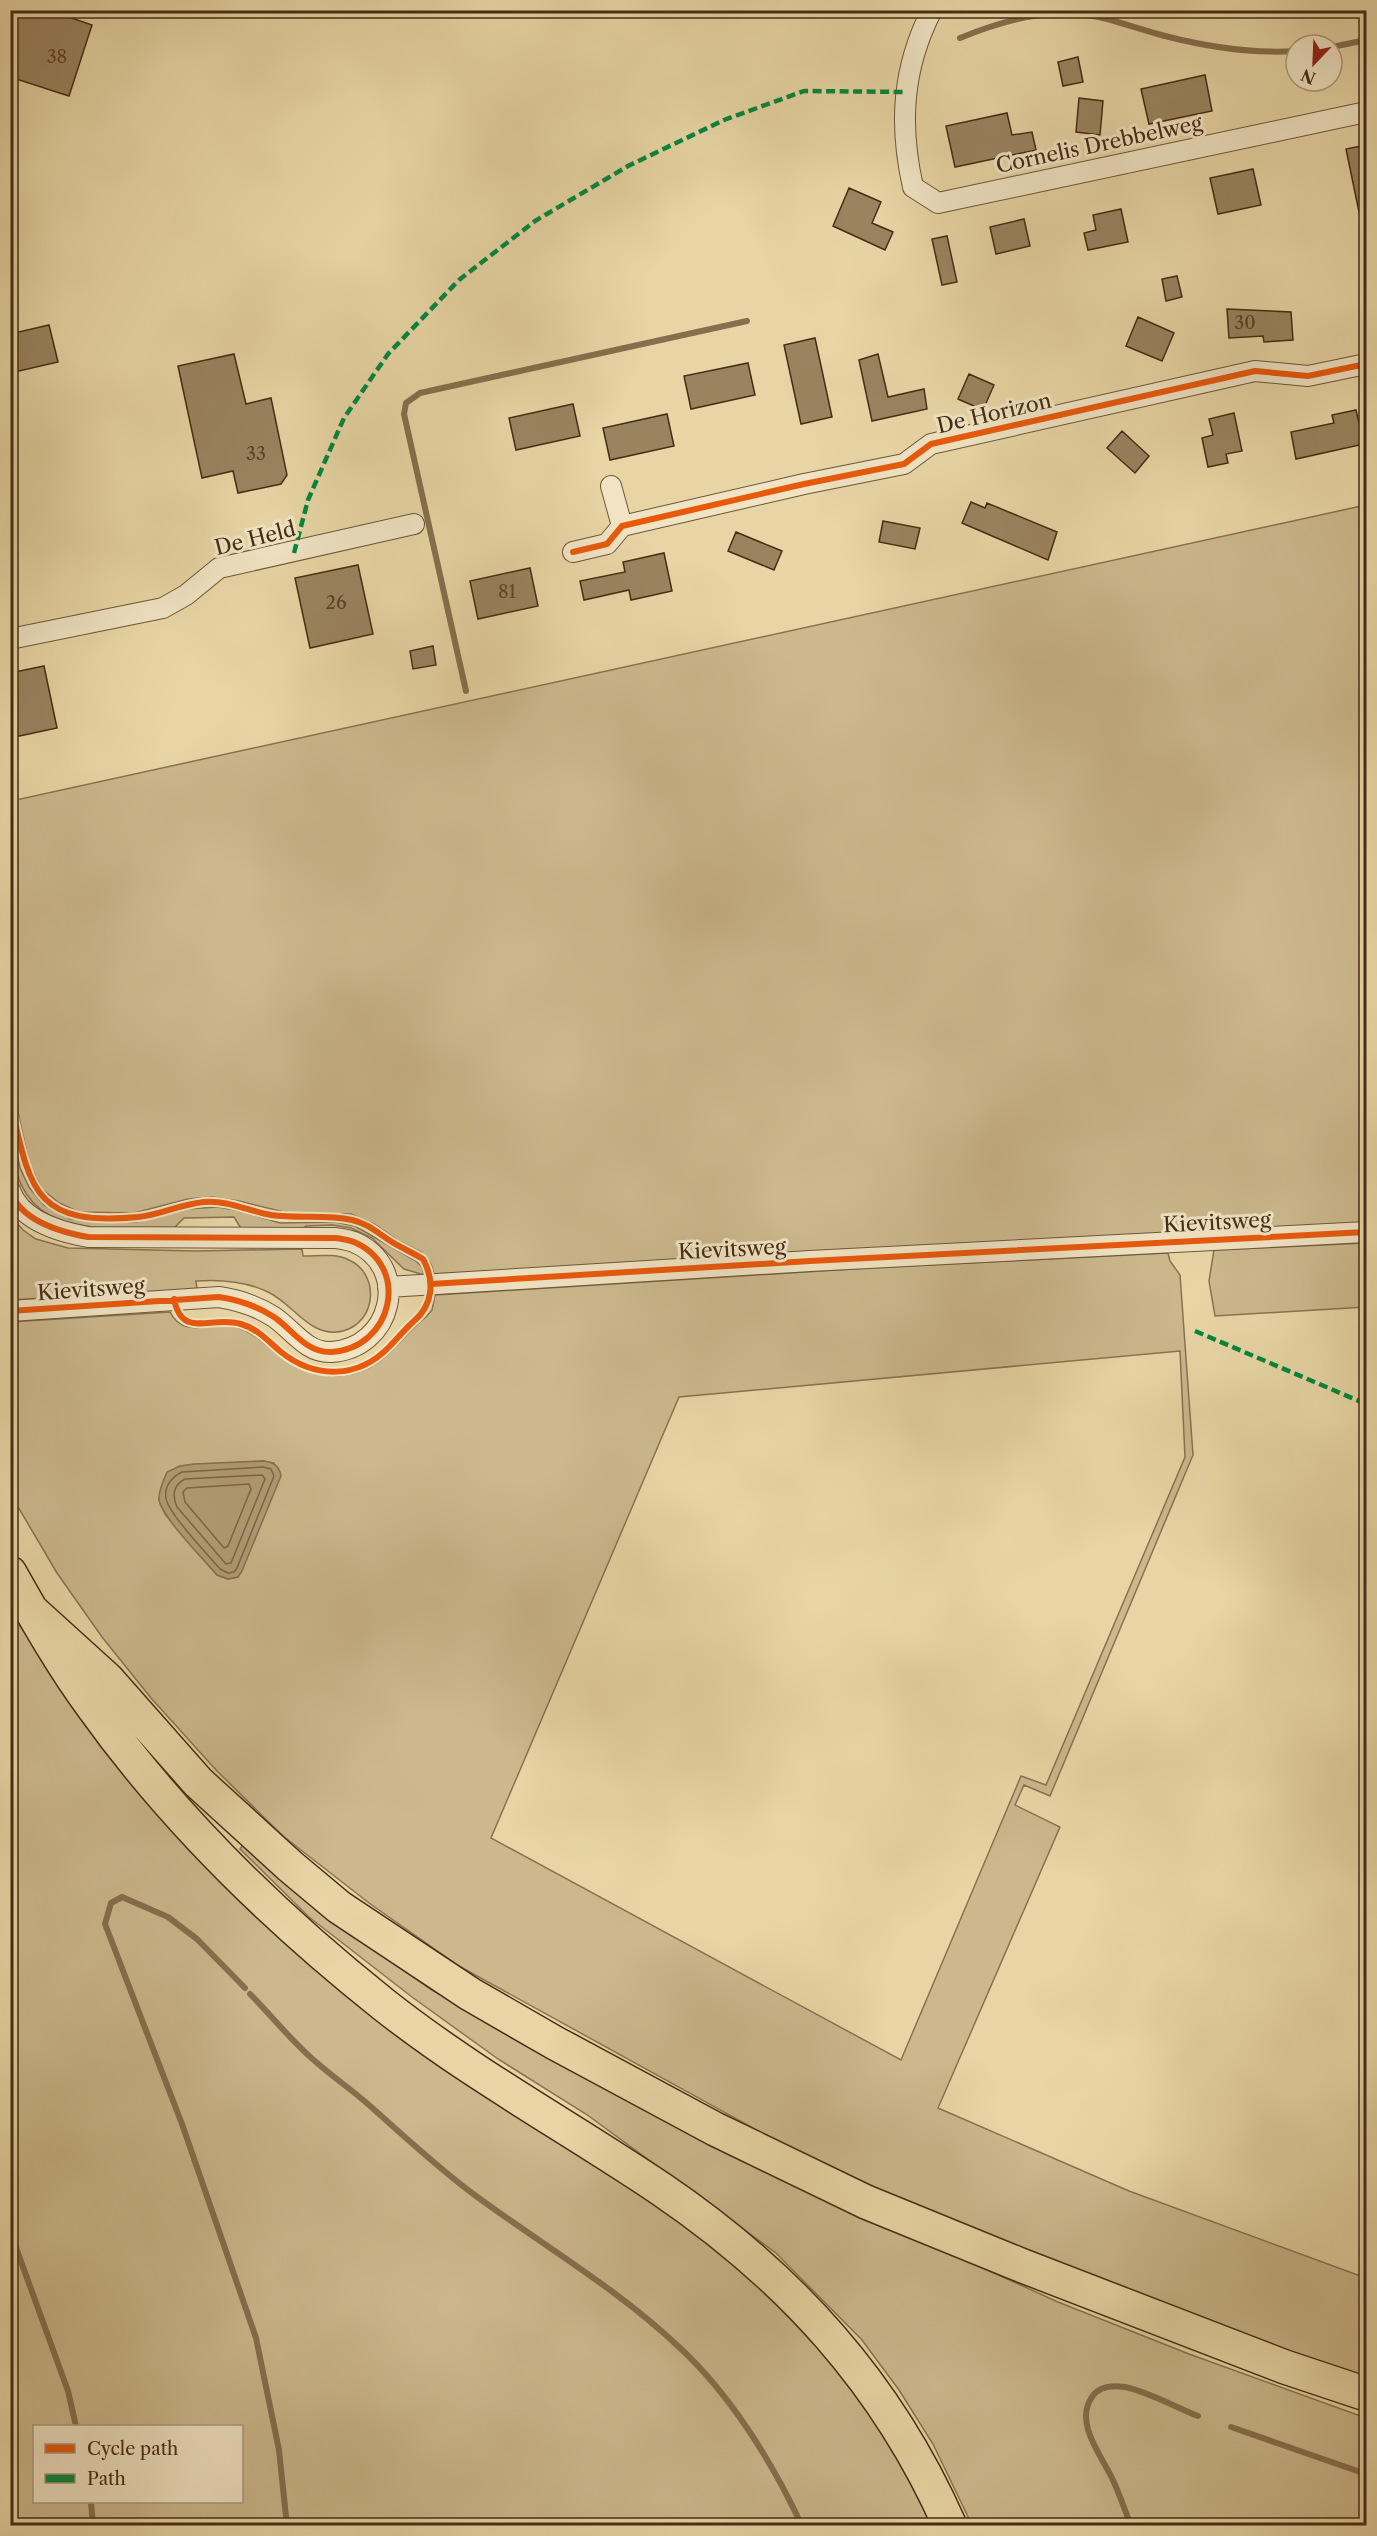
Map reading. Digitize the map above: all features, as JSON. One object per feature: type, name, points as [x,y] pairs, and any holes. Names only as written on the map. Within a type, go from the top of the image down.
[{"type":"highway","points":[[10,1573],[92,1706],[145,1773],[199,1834],[294,1929],[383,2004],[434,2042],[671,2197],[766,2271],[817,2319],[892,2417],[921,2463],[950,2526]]},
{"type":"highway","points":[[32,1611],[107,1679],[198,1782],[290,1866],[347,1913],[470,1994],[555,2043],[715,2128],[866,2202],[1023,2266],[1286,2367],[1366,2394]]},
{"type":"street","name":"Cornelis Drebbelweg","points":[[932,10],[925,24],[912,67],[903,119],[905,154],[913,187],[938,203],[1366,112]]},
{"type":"street","name":"De Horizon","points":[[573,552],[607,544],[622,526],[804,484],[904,464],[931,444],[1255,371],[1308,376],[1366,364]]},
{"type":"street","points":[[611,486],[622,526]]},
{"type":"street","name":"De Held","points":[[10,639],[163,608],[186,595],[219,568],[414,524]]},
{"type":"street","points":[[10,1190],[12,1196],[28,1214],[66,1234],[88,1237],[336,1238],[354,1242],[369,1251],[379,1262],[386,1273],[388,1287]]},
{"type":"street","name":"Kievitsweg","points":[[10,1311],[219,1297],[252,1305],[274,1318],[302,1342],[329,1352],[345,1350],[358,1345],[378,1328],[387,1306],[388,1287],[810,1261],[1366,1232]]},
{"type":"shaded area","points":[[1366,505],[1366,1224],[434,1274],[431,1264],[421,1252],[399,1241],[374,1224],[351,1214],[288,1213],[212,1197],[188,1199],[134,1213],[79,1212],[59,1203],[42,1189],[29,1163],[11,1080],[11,801]]},
{"type":"shaded area","points":[[10,1123],[20,1168],[29,1187],[44,1205],[70,1219],[136,1222],[188,1209],[217,1207],[280,1223],[335,1222],[355,1226],[416,1261],[422,1267],[424,1275],[404,1269],[372,1238],[351,1228],[332,1225],[306,1226],[302,1229],[242,1230],[234,1217],[184,1218],[173,1229],[110,1228],[83,1226],[58,1220],[39,1208],[23,1189],[14,1161]]},
{"type":"shaded area","points":[[10,1215],[23,1230],[36,1239],[68,1248],[196,1251],[302,1249],[303,1256],[338,1256],[359,1267],[366,1276],[370,1286],[368,1308],[363,1318],[354,1326],[343,1331],[331,1332],[312,1325],[268,1292],[251,1285],[215,1280],[196,1281],[197,1289],[11,1300]]},
{"type":"shaded area","points":[[1366,1243],[1366,1307],[1215,1316],[1209,1281],[1214,1250]]},
{"type":"shaded area","points":[[1168,1253],[1170,1261],[1180,1275],[1193,1455],[1050,1796],[1024,1785],[1015,1805],[1060,1827],[938,2108],[1129,2191],[1366,2278],[1366,2383],[957,2228],[784,2145],[459,1966],[369,1903],[283,1836],[216,1770],[151,1698],[102,1637],[57,1573],[11,1495],[10,1322],[170,1312],[183,1325],[191,1327],[236,1327],[256,1337],[296,1367],[320,1375],[332,1376],[357,1373],[380,1361],[432,1310],[435,1295],[869,1268]],"holes":[[[1180,1351],[1185,1457],[1046,1785],[1021,1776],[901,2060],[491,1838],[679,1397]],[[263,1461],[274,1463],[238,1577],[228,1579],[217,1575],[165,1514],[159,1499],[180,1466]]]},
{"type":"shaded area","points":[[10,1611],[79,1712],[176,1831],[691,2227],[761,2285],[846,2376],[883,2430],[935,2525],[11,2525]]},
{"type":"shaded area","points":[[243,1845],[357,1938],[432,1990],[745,2160],[1058,2302],[1189,2354],[1366,2418],[1366,2525],[972,2525],[933,2444],[899,2390],[862,2340],[776,2253],[586,2114],[498,2059],[412,1997],[309,1917],[240,1849]]},
{"type":"water","points":[[264,1461],[276,1465],[281,1476],[242,1571],[238,1577],[228,1579],[217,1575],[175,1527],[159,1500],[160,1489],[167,1472],[180,1466]]},
{"type":"building","points":[[10,10],[48,10],[92,25],[69,96],[10,77]]},
{"type":"building","points":[[1078,57],[1083,82],[1063,86],[1058,62]]},
{"type":"building","points":[[1205,75],[1212,111],[1149,124],[1141,89]]},
{"type":"building","points":[[1079,98],[1103,101],[1100,135],[1076,132]]},
{"type":"building","points":[[1007,113],[1012,135],[1032,132],[1036,150],[955,167],[946,126]]},
{"type":"building","points":[[1366,145],[1366,211],[1359,212],[1346,149]]},
{"type":"building","points":[[1253,169],[1261,205],[1218,214],[1210,178]]},
{"type":"building","points":[[849,188],[881,202],[872,223],[893,232],[885,250],[833,226]]},
{"type":"building","points":[[1121,209],[1128,242],[1088,250],[1084,233],[1096,230],[1093,215]]},
{"type":"building","points":[[1024,219],[1030,246],[996,254],[990,227]]},
{"type":"building","points":[[947,236],[957,282],[942,285],[932,239]]},
{"type":"building","points":[[1177,276],[1182,297],[1166,301],[1162,279]]},
{"type":"building","points":[[1227,309],[1291,312],[1293,340],[1264,342],[1263,336],[1229,338]]},
{"type":"building","points":[[1138,317],[1174,333],[1162,361],[1126,346]]},
{"type":"building","points":[[49,325],[58,362],[10,373],[10,334]]},
{"type":"building","points":[[815,338],[832,417],[801,424],[784,345]]},
{"type":"building","points":[[234,354],[246,404],[271,398],[287,475],[281,484],[238,493],[233,471],[202,478],[178,366]]},
{"type":"building","points":[[878,354],[888,397],[924,389],[927,409],[872,421],[859,360]]},
{"type":"building","points":[[748,363],[755,395],[691,409],[684,376]]},
{"type":"building","points":[[969,374],[994,385],[983,410],[958,399]]},
{"type":"building","points":[[573,404],[580,436],[516,450],[509,418]]},
{"type":"building","points":[[1356,410],[1364,444],[1296,459],[1291,432],[1334,423],[1332,415]]},
{"type":"building","points":[[1234,413],[1242,451],[1226,454],[1228,463],[1208,467],[1202,438],[1213,435],[1209,419]]},
{"type":"building","points":[[667,414],[674,446],[610,460],[603,428]]},
{"type":"building","points":[[1122,431],[1149,456],[1135,473],[1107,448]]},
{"type":"building","points":[[971,502],[985,508],[987,503],[1057,532],[1048,560],[962,523]]},
{"type":"building","points":[[883,521],[920,528],[915,549],[879,542]]},
{"type":"building","points":[[736,532],[782,551],[774,570],[728,551]]},
{"type":"building","points":[[664,553],[672,591],[631,600],[629,590],[584,600],[580,581],[625,572],[623,562]]},
{"type":"building","points":[[358,565],[373,634],[310,648],[295,578]]},
{"type":"building","points":[[530,568],[538,606],[478,619],[470,581]]},
{"type":"building","points":[[433,646],[436,665],[413,669],[410,651]]},
{"type":"building","points":[[44,666],[57,728],[10,738],[10,673]]},
{"type":"waterway","points":[[960,38],[1012,20],[1066,13],[1103,18],[1165,36],[1213,46],[1284,51]]},
{"type":"waterway","points":[[1344,45],[1366,40]]},
{"type":"waterway","points":[[466,691],[404,414],[406,403],[420,393],[747,321]]},
{"type":"waterway","points":[[245,1988],[197,1939],[168,1917],[122,1897],[111,1903],[105,1924],[182,2124],[256,2338],[279,2450],[287,2526]]},
{"type":"waterway","points":[[250,1994],[307,2054],[363,2099],[421,2152],[476,2196],[606,2287],[679,2347],[716,2386],[749,2430],[778,2478],[802,2526]]},
{"type":"waterway","points":[[10,2231],[68,2391],[76,2425]]},
{"type":"waterway","points":[[1131,2526],[1115,2484],[1091,2438],[1086,2417],[1087,2407],[1092,2397],[1106,2387],[1125,2387],[1153,2396],[1198,2416]]},
{"type":"waterway","points":[[1231,2427],[1366,2474]]},
{"type":"waterway","points":[[91,2503],[93,2526]]},
{"type":"marked path","points":[[294,553],[308,500],[344,418],[388,354],[459,280],[535,221],[628,166],[724,120],[804,91],[906,92]]},
{"type":"marked path","points":[[1195,1331],[1366,1404]]},
{"type":"cycle path","points":[[573,552],[607,544],[622,526],[804,484],[904,464],[931,444],[1255,371],[1308,376],[1366,364]]},
{"type":"cycle path","points":[[10,1100],[31,1178],[42,1195],[56,1208],[76,1215],[103,1218],[138,1217],[195,1203],[213,1202],[271,1215],[332,1217],[357,1221],[423,1259],[430,1284],[425,1308],[389,1347],[377,1358],[364,1365],[336,1372],[322,1371],[294,1361],[247,1326],[230,1322],[191,1323],[184,1319],[178,1311],[174,1299]]},
{"type":"cycle path","points":[[10,1190],[22,1210],[32,1217],[65,1232],[88,1237],[336,1238],[354,1242],[372,1254],[383,1269],[388,1287],[387,1305],[380,1322],[368,1337],[352,1347],[331,1352],[314,1349],[307,1345],[281,1322],[261,1310],[219,1297],[10,1311]]},
{"type":"cycle path","points":[[431,1284],[810,1261],[1366,1232]]}]
